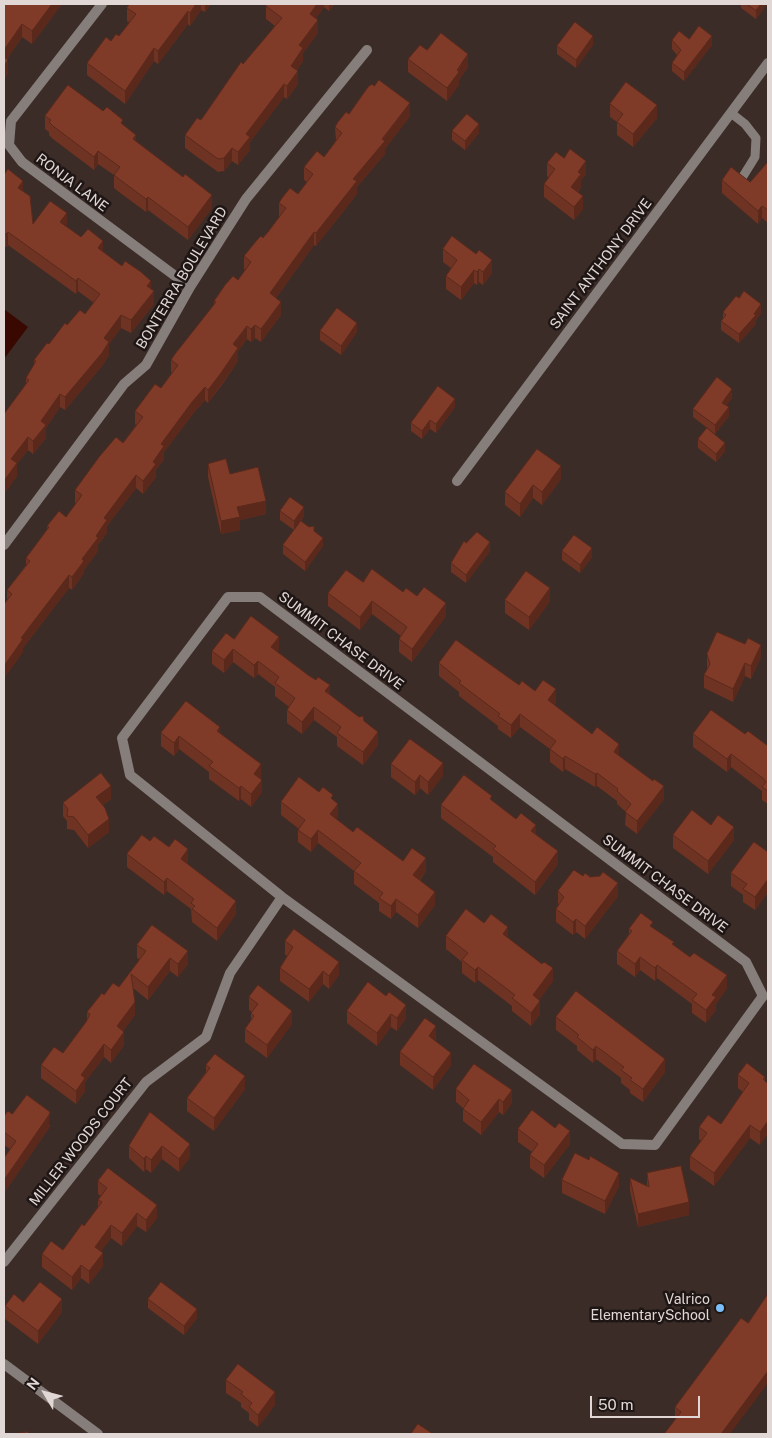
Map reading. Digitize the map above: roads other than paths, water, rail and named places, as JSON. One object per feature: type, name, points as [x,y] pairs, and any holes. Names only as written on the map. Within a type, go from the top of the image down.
[{"type":"street","name":"RONJA LANE","points":[[102,4],[11,122],[9,146],[22,162],[190,288]]},
{"type":"street","name":"BONTERRA BOULEVARD","points":[[4,545],[124,384],[146,365],[190,288],[246,199],[367,50]]},
{"type":"street","name":"SAINT ANTHONY DRIVE","points":[[457,481],[768,63]]},
{"type":"street","name":"SUMMIT CHASE DRIVE","points":[[228,597],[260,597],[746,962],[763,996],[655,1145],[622,1144],[282,897],[130,775],[122,738],[228,597]]},
{"type":"street","name":"MILLER WOODS COURT","points":[[4,1262],[146,1082],[206,1037],[230,972],[282,897]]},
{"type":"street","points":[[4,1364],[98,1434]]},
{"type":"lane","points":[[731,113],[745,124],[756,138],[755,157],[742,178]]},
{"type":"place","name":"Valrico ElementarySchool","points":[[720,1308]]}]
